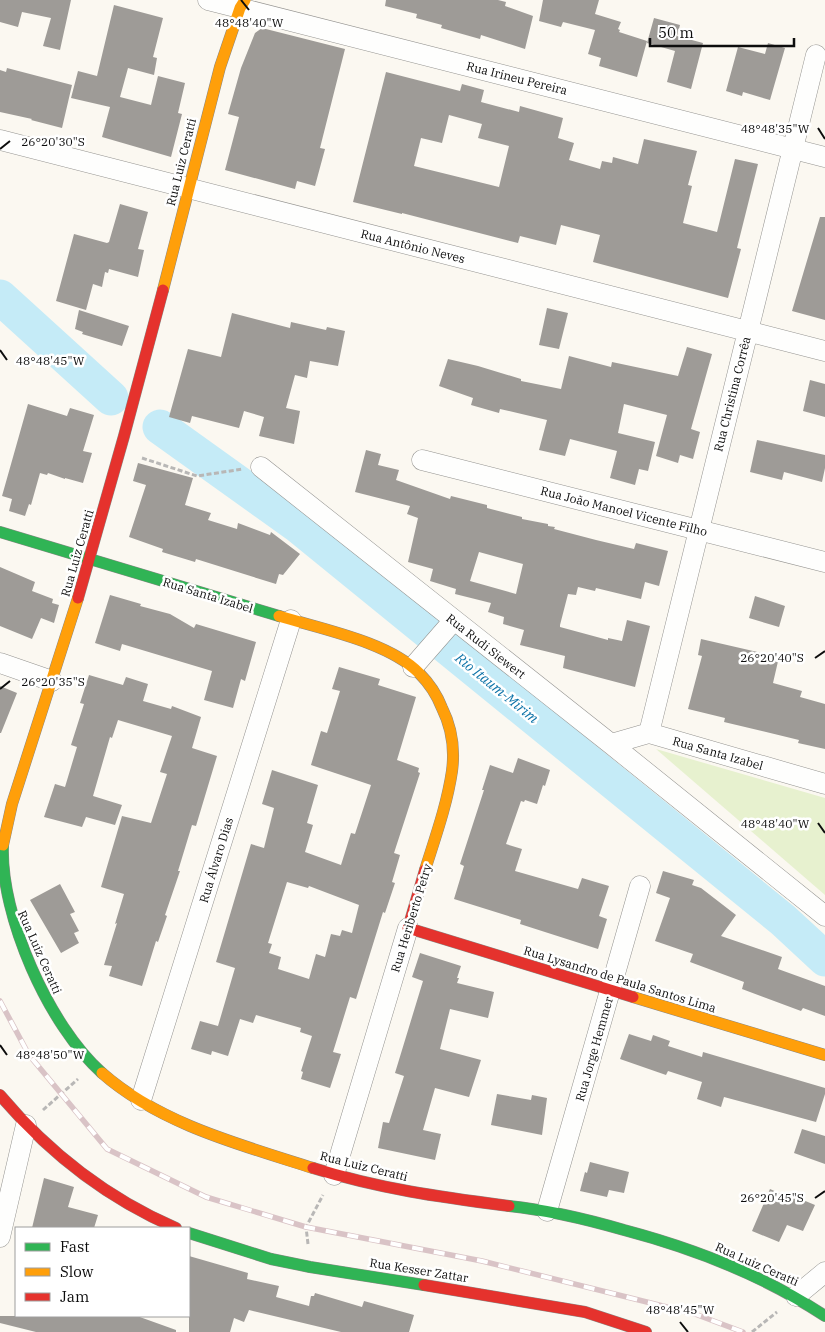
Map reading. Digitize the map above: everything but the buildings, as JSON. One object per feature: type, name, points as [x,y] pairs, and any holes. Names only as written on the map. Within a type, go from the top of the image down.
[{"type":"street","name":"Rua Irineu Pereira","points":[[208,0],[242,4],[825,157]]},
{"type":"street","name":"Rua Luiz Ceratti","points":[[242,4],[220,67],[120,452],[89,560],[9,816],[1,854],[0,882],[3,901],[35,979],[55,1016],[74,1043],[93,1065],[117,1086],[189,1125],[334,1175],[374,1186],[547,1211],[645,1236],[726,1263],[796,1296],[825,1316]]},
{"type":"street","name":"Rua Christina Corrêa","points":[[648,734],[816,56]]},
{"type":"street","name":"Rua Antônio Neves","points":[[0,140],[825,351]]},
{"type":"street","name":"Rua João Manoel Vicente Filho","points":[[422,460],[825,562]]},
{"type":"street","name":"Rua Rudi Siewert","points":[[261,467],[825,916]]},
{"type":"street","name":"Rua Santa Izabel","points":[[0,532],[362,641],[390,653],[413,667]]},
{"type":"street","name":"Rua Álvaro Dias","points":[[141,1100],[290,620]]},
{"type":"street","points":[[413,667],[454,620]]},
{"type":"street","points":[[0,664],[52,681]]},
{"type":"street","name":"Rua Heriberto Petry","points":[[334,1175],[447,795],[452,768],[454,745],[448,723],[428,684],[413,667]]},
{"type":"street","name":"Rua Santa Izabel","points":[[648,734],[825,784]]},
{"type":"street","points":[[611,744],[648,734]]},
{"type":"street","name":"Rua Jorge Hemmer","points":[[547,1211],[640,886]]},
{"type":"street","name":"Rua Lysandro de Paula Santos Lima","points":[[408,928],[825,1055]]},
{"type":"street","points":[[0,1095],[26,1126],[63,1157],[136,1209],[174,1227]]},
{"type":"street","points":[[0,1237],[26,1126]]},
{"type":"street","name":"Rua Kesser Zattar","points":[[190,1233],[271,1259],[310,1267],[549,1304],[585,1312],[646,1332]]},
{"type":"street","points":[[796,1296],[825,1272]]},
{"type":"path","points":[[120,452],[197,476],[261,467]]},
{"type":"path","points":[[26,1126],[93,1065]]},
{"type":"path","points":[[310,1267],[306,1227],[334,1175]]},
{"type":"path","points":[[752,1332],[796,1296]]},
{"type":"green space","points":[[656,749],[825,798],[825,895]]},
{"type":"waterway","name":"Rio Itaum-Mirim","points":[[0,297],[111,398]]},
{"type":"waterway","name":"Rio Itaum-Mirim","points":[[160,427],[297,525],[783,920],[825,959]]},
{"type":"railway","points":[[0,1001],[29,1055],[107,1149],[206,1197],[306,1227],[482,1261],[695,1314],[743,1332]]},
{"type":"traffic: fast","points":[[0,532],[279,616]]},
{"type":"traffic: fast","points":[[3,845],[4,873],[10,904],[19,936],[32,968],[64,1028],[82,1053],[102,1073]]},
{"type":"traffic: fast","points":[[509,1206],[581,1219],[651,1237],[703,1255],[778,1288],[825,1316]]},
{"type":"traffic: fast","points":[[190,1233],[271,1259],[424,1285]]},
{"type":"traffic: slow","points":[[163,290],[220,67],[240,8],[245,0]]},
{"type":"traffic: slow","points":[[3,845],[12,804],[78,598]]},
{"type":"traffic: slow","points":[[279,616],[354,638],[390,653],[406,662],[419,673],[435,694],[450,731],[453,746],[453,763],[444,809],[425,870]]},
{"type":"traffic: slow","points":[[633,997],[825,1055]]},
{"type":"traffic: slow","points":[[102,1073],[125,1091],[175,1119],[230,1141],[313,1168]]},
{"type":"traffic: jam","points":[[78,598],[163,290]]},
{"type":"traffic: jam","points":[[425,870],[408,928],[633,997]]},
{"type":"traffic: jam","points":[[0,1095],[38,1136],[80,1172],[126,1203],[174,1227]]},
{"type":"traffic: jam","points":[[313,1168],[386,1187],[434,1196],[509,1206]]},
{"type":"traffic: jam","points":[[424,1285],[585,1312],[646,1332]]}]
